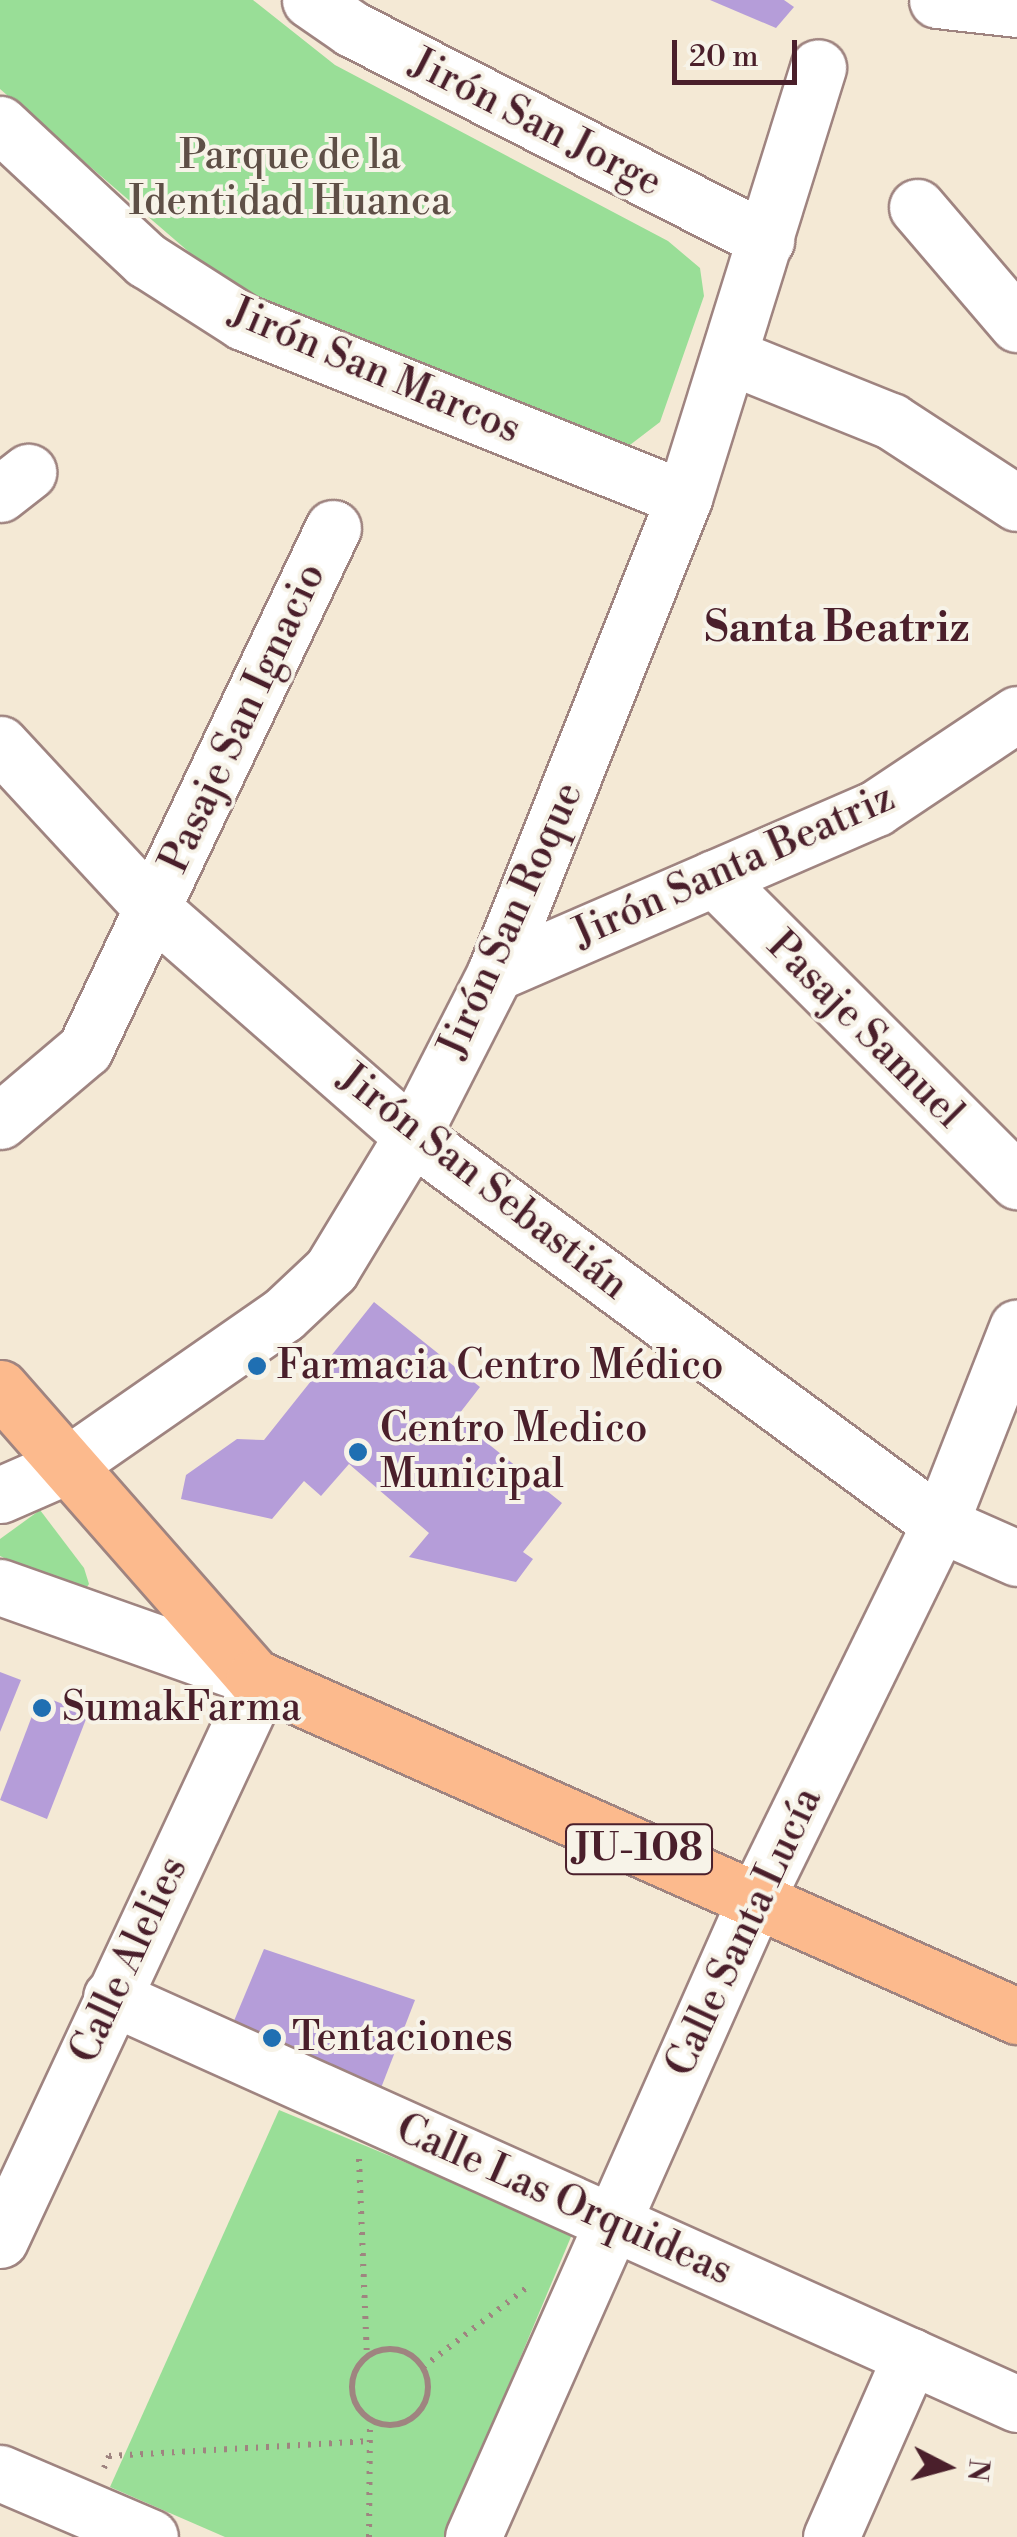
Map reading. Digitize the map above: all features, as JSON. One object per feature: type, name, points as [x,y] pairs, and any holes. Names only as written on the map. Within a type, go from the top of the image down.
[{"type":"main road","name":"JU-108","points":[[0,1388],[64,1466],[257,1679],[1017,2016]]},
{"type":"street","name":"Jirón San Jorge","points":[[310,0],[352,29],[766,240]]},
{"type":"street","points":[[937,0],[1017,10]]},
{"type":"street","name":"Jirón San Roque","points":[[2,1498],[64,1466],[283,1315],[331,1270],[412,1136],[495,973],[684,498],[818,66]]},
{"type":"street","name":"Jirón San Marcos","points":[[0,124],[146,260],[243,322],[684,498]]},
{"type":"street","points":[[917,207],[1017,324]]},
{"type":"street","points":[[729,356],[891,421],[1017,503]]},
{"type":"street","name":"Pasaje San Ignacio","points":[[0,1120],[85,1049],[333,528]]},
{"type":"street","name":"Jirón Santa Beatriz","points":[[495,973],[876,808],[1017,714]]},
{"type":"street","name":"Jirón San Sebastián","points":[[0,744],[153,909],[412,1136],[940,1524],[1017,1558]]},
{"type":"street","name":"Pasaje Samuel","points":[[714,878],[1017,1180]]},
{"type":"street","name":"Calle Santa Lucía","points":[[473,2537],[755,1900],[940,1524],[1017,1328]]},
{"type":"street","points":[[0,1586],[257,1679]]},
{"type":"street","name":"Calle Alelies","points":[[0,2240],[257,1679]]},
{"type":"street","name":"Calle Las Orquideas","points":[[111,1997],[1017,2404]]},
{"type":"street","points":[[831,2537],[912,2356]]},
{"type":"street","points":[[0,2473],[150,2537]]},
{"type":"path","points":[[357,2108],[367,2355],[351,2389],[370,2420],[370,2537]]},
{"type":"path","points":[[422,2366],[533,2282]]},
{"type":"path","points":[[367,2355],[391,2348],[422,2366],[428,2391],[417,2414],[395,2425],[370,2420]]},
{"type":"path","points":[[109,2456],[370,2441]]},
{"type":"green space","name":"Parque de la Identidad Huanca","points":[[0,0],[253,0],[335,65],[668,241],[700,268],[704,296],[660,422],[626,448],[579,441],[225,283],[0,89]]},
{"type":"green space","points":[[40,1510],[84,1568],[89,1584],[82,1594],[0,1556],[0,1539]]},
{"type":"green space","points":[[279,2110],[573,2232],[445,2537],[225,2537],[110,2487]]},
{"type":"building","points":[[710,0],[784,0],[794,7],[776,28]]},
{"type":"building","name":"Centro Medico Municipal","points":[[374,1302],[480,1387],[456,1418],[562,1503],[523,1552],[533,1559],[516,1582],[409,1557],[429,1533],[349,1464],[321,1496],[304,1481],[272,1519],[181,1499],[186,1475],[237,1439],[264,1440]]},
{"type":"building","points":[[0,1672],[21,1680],[0,1732]]},
{"type":"building","points":[[40,1695],[88,1714],[47,1819],[0,1800]]},
{"type":"building","points":[[264,1949],[415,2000],[381,2088],[231,2028]]},
{"type":"place","name":"Farmacia Centro Médico","points":[[257,1366]]},
{"type":"place","name":"Centro Medico Municipal","points":[[358,1452]]},
{"type":"place","name":"SumakFarma","points":[[42,1708]]},
{"type":"place","name":"Tentaciones","points":[[272,2038]]},
{"type":"district","name":"Santa Beatriz","points":[[837,629]]}]
